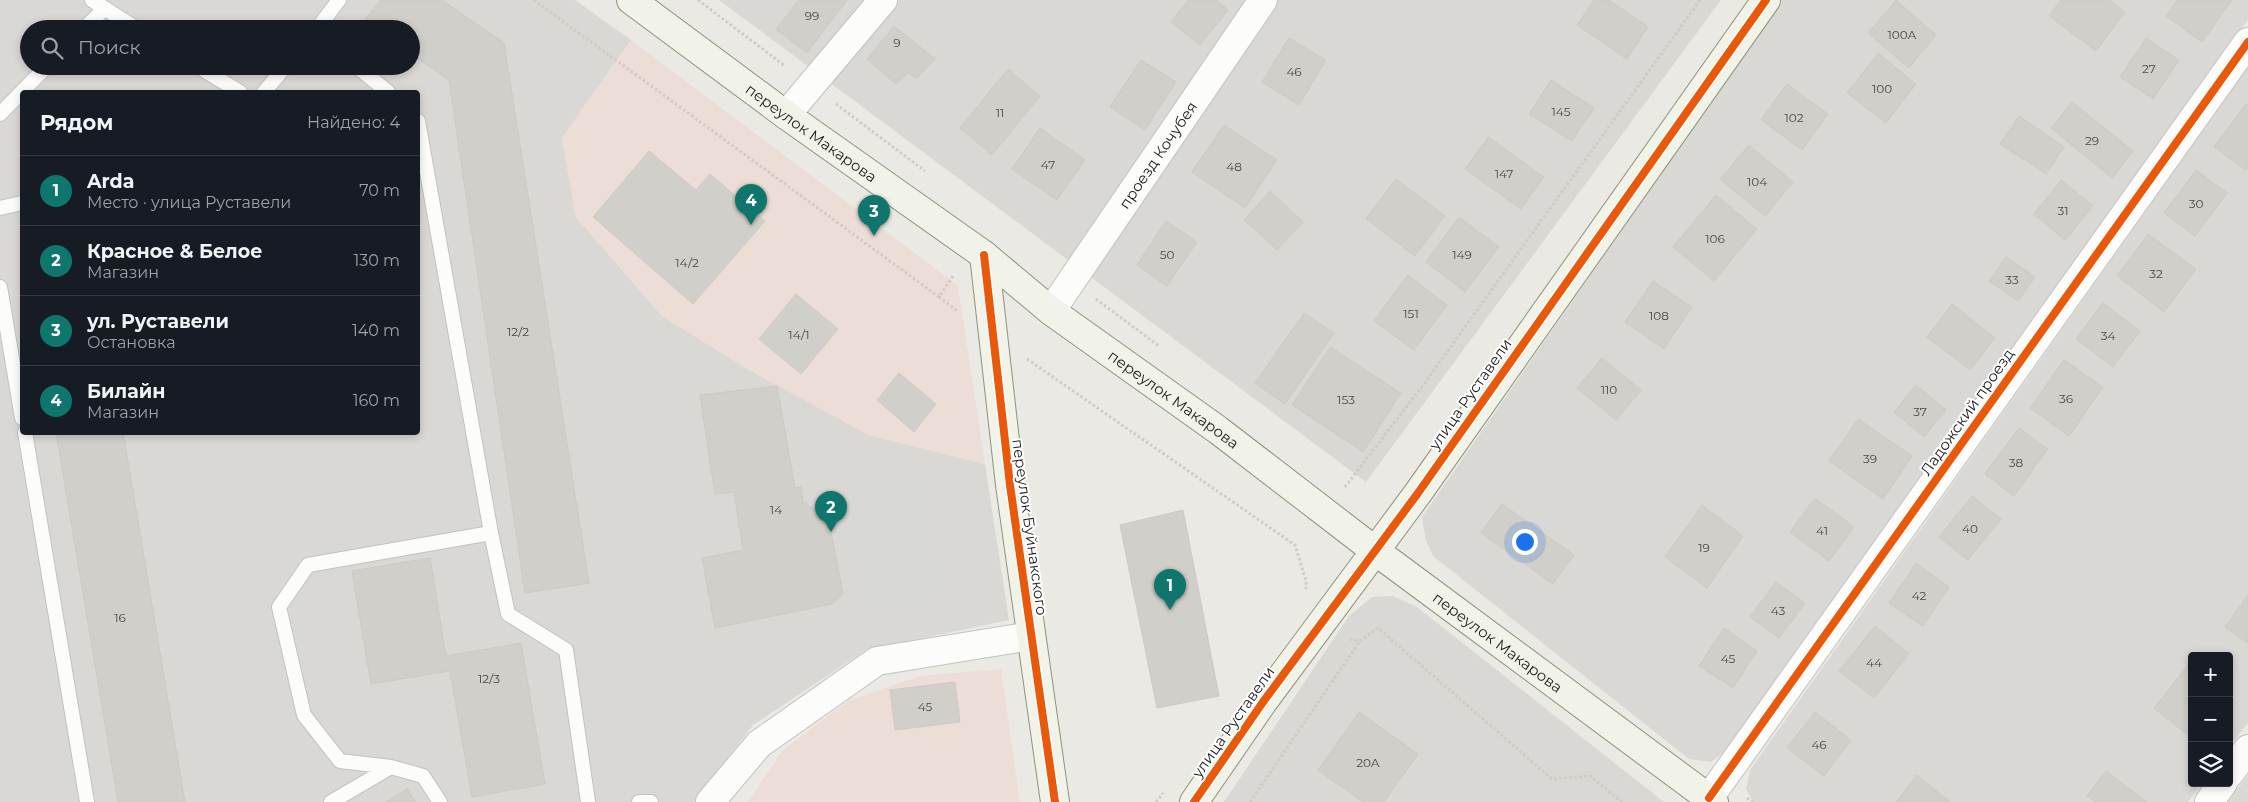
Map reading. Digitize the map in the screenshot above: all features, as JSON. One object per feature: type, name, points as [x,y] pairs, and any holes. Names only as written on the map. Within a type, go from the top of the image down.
[{"type":"street","name":"переулок Макарова","points":[[631,0],[786,115],[984,255],[1051,311],[1225,435],[1374,550],[1711,800]]},
{"type":"street","points":[[786,115],[883,0]]},
{"type":"street","name":"проезд Кочубея","points":[[1051,311],[1263,0]]},
{"type":"street","name":"улица Руставели","points":[[1194,802],[1316,630],[1418,493],[1766,0]]},
{"type":"street","name":"Ладожский проезд","points":[[1711,800],[2248,42]]},
{"type":"street","name":"переулок Буйнакского","points":[[984,255],[1031,636],[1055,802]]},
{"type":"street","points":[[710,802],[759,744],[877,662],[1031,636]]},
{"type":"street","points":[[2233,769],[2248,749]]},
{"type":"street","points":[[2209,802],[2220,787]]},
{"type":"lane","points":[[92,0],[122,20]]},
{"type":"lane","points":[[323,20],[339,0]]},
{"type":"lane","points":[[93,20],[104,9]]},
{"type":"lane","points":[[24,90],[38,75]]},
{"type":"lane","points":[[213,75],[237,90]]},
{"type":"lane","points":[[266,90],[278,75]]},
{"type":"lane","points":[[367,75],[386,90]]},
{"type":"lane","points":[[0,114],[20,94]]},
{"type":"lane","points":[[420,132],[491,533],[508,614],[566,650],[588,802]]},
{"type":"lane","points":[[0,208],[20,203]]},
{"type":"lane","points":[[0,286],[20,406]]},
{"type":"lane","points":[[26,435],[88,802]]},
{"type":"lane","points":[[440,802],[423,776],[391,768],[340,761],[304,714],[279,607],[308,565],[491,533]]},
{"type":"lane","points":[[332,802],[391,768]]},
{"type":"lane","points":[[639,802],[651,802]]},
{"type":"path","points":[[534,0],[939,297]]},
{"type":"path","points":[[1345,487],[1429,376],[1700,0]]},
{"type":"path","points":[[957,309],[1296,545],[1306,581],[1306,596]]},
{"type":"path","points":[[1250,802],[1360,641],[1378,628],[1552,778],[1590,776],[1622,802]]},
{"type":"path","points":[[1316,630],[1360,641]]},
{"type":"path","points":[[1156,802],[1168,786]]},
{"type":"shaded area","points":[[0,0],[575,0],[631,40],[562,138],[576,217],[662,316],[751,371],[869,435],[985,464],[1009,620],[866,650],[753,725],[694,802],[0,802]]},
{"type":"shaded area","points":[[719,0],[1721,0],[1366,482]]},
{"type":"shaded area","points":[[1782,0],[2248,0],[2248,20],[1963,415],[1728,749],[1711,762],[1689,759],[1433,556],[1426,541],[1422,517]]},
{"type":"shaded area","points":[[631,40],[958,286],[985,464],[869,435],[751,371],[662,316],[576,217],[562,138]]},
{"type":"shaded area","points":[[2248,67],[2248,723],[2233,742],[2233,652],[2188,652],[2188,787],[2199,787],[2188,802],[1753,802],[1746,789],[1750,770]]},
{"type":"shaded area","points":[[918,474],[941,597],[869,610],[847,487]]},
{"type":"shaded area","points":[[1393,596],[1417,607],[1664,802],[1224,802],[1349,616],[1372,597]]},
{"type":"shaded area","points":[[1001,669],[1020,802],[748,802],[783,750],[848,701],[920,676]]},
{"type":"shaded area","points":[[2248,775],[2248,802],[2228,802]]},
{"type":"building","points":[[381,0],[442,0],[504,43],[589,583],[525,593],[449,80],[420,60],[420,20],[365,20]]},
{"type":"building","points":[[799,0],[847,0],[807,53],[776,29]]},
{"type":"building","points":[[1188,0],[1216,0],[1228,10],[1200,45],[1171,22]]},
{"type":"building","points":[[1594,0],[1609,0],[1648,27],[1627,59],[1577,25]]},
{"type":"building","points":[[1896,0],[1936,35],[1909,68],[1868,33]]},
{"type":"building","points":[[2061,0],[2109,0],[2125,12],[2096,51],[2049,16]]},
{"type":"building","points":[[2177,0],[2232,0],[2202,42],[2166,16]]},
{"type":"building","points":[[894,26],[935,59],[917,78],[908,73],[896,84],[867,59]]},
{"type":"building","points":[[1289,38],[1326,60],[1299,105],[1262,82]]},
{"type":"building","points":[[2146,38],[2179,60],[2153,99],[2120,77]]},
{"type":"building","points":[[1878,53],[1916,84],[1886,123],[1847,93]]},
{"type":"building","points":[[1141,60],[1176,82],[1145,130],[1110,107]]},
{"type":"building","points":[[1008,69],[1040,96],[992,155],[960,128]]},
{"type":"building","points":[[1551,80],[1594,108],[1572,141],[1529,114]]},
{"type":"building","points":[[1787,84],[1828,114],[1802,150],[1761,120]]},
{"type":"building","points":[[2072,102],[2133,151],[2112,178],[2051,128]]},
{"type":"building","points":[[2246,104],[2248,105],[2248,167],[2246,170],[2214,147]]},
{"type":"building","points":[[2019,116],[2064,147],[2046,174],[2000,144]]},
{"type":"building","points":[[1224,125],[1277,160],[1245,208],[1192,172]]},
{"type":"building","points":[[1040,128],[1085,160],[1057,200],[1012,169]]},
{"type":"building","points":[[1488,137],[1544,177],[1521,209],[1465,169]]},
{"type":"building","points":[[1749,145],[1793,182],[1765,216],[1720,179]]},
{"type":"building","points":[[649,151],[696,190],[710,174],[765,221],[693,304],[593,217]]},
{"type":"building","points":[[2196,170],[2227,193],[2195,236],[2164,213]]},
{"type":"building","points":[[1396,179],[1445,216],[1415,256],[1366,219]]},
{"type":"building","points":[[2061,180],[2093,206],[2065,240],[2034,214]]},
{"type":"building","points":[[1270,191],[1303,222],[1277,250],[1244,220]]},
{"type":"building","points":[[1716,195],[1757,229],[1714,281],[1673,247]]},
{"type":"building","points":[[1459,217],[1499,247],[1465,292],[1426,262]]},
{"type":"building","points":[[1166,221],[1197,242],[1167,286],[1137,265]]},
{"type":"building","points":[[2148,234],[2196,269],[2164,312],[2117,276]]},
{"type":"building","points":[[2006,257],[2035,277],[2018,301],[1989,281]]},
{"type":"building","points":[[1408,275],[1447,305],[1414,350],[1374,321]]},
{"type":"building","points":[[1653,281],[1692,307],[1664,349],[1625,322]]},
{"type":"building","points":[[796,294],[838,329],[801,374],[759,339]]},
{"type":"building","points":[[2103,303],[2140,331],[2113,367],[2076,339]]},
{"type":"building","points":[[1952,304],[1995,338],[1970,370],[1927,337]]},
{"type":"building","points":[[1304,313],[1334,333],[1285,404],[1255,383]]},
{"type":"building","points":[[1330,347],[1401,393],[1363,452],[1292,405]]},
{"type":"building","points":[[1602,358],[1641,390],[1616,420],[1577,388]]},
{"type":"building","points":[[2064,360],[2103,387],[2069,436],[2030,408]]},
{"type":"building","points":[[899,373],[936,404],[914,432],[877,400]]},
{"type":"building","points":[[1916,385],[1946,410],[1924,437],[1894,412]]},
{"type":"building","points":[[777,386],[795,488],[801,487],[803,502],[828,517],[843,594],[832,604],[715,628],[702,558],[743,550],[734,492],[715,494],[700,395]]},
{"type":"building","points":[[1858,419],[1912,456],[1883,499],[1829,461]]},
{"type":"building","points":[[2019,428],[2048,449],[2014,496],[1985,474]]},
{"type":"building","points":[[57,435],[124,435],[185,802],[118,802]]},
{"type":"building","points":[[1972,496],[2001,519],[1968,560],[1939,537]]},
{"type":"building","points":[[1815,498],[1854,527],[1829,561],[1790,532]]},
{"type":"building","points":[[1502,504],[1574,555],[1553,584],[1481,533]]},
{"type":"building","points":[[1702,505],[1743,536],[1707,588],[1665,557]]},
{"type":"building","points":[[1183,510],[1219,696],[1157,708],[1120,525]]},
{"type":"building","points":[[430,558],[446,656],[521,643],[545,784],[472,797],[450,671],[371,684],[352,571]]},
{"type":"building","points":[[1916,563],[1949,587],[1923,626],[1889,603]]},
{"type":"building","points":[[1776,582],[1805,603],[1779,638],[1750,617]]},
{"type":"building","points":[[2248,595],[2248,643],[2225,627]]},
{"type":"building","points":[[1875,626],[1909,654],[1874,698],[1839,671]]},
{"type":"building","points":[[1724,628],[1757,651],[1733,688],[1699,666]]},
{"type":"building","points":[[2188,665],[2188,735],[2154,708]]},
{"type":"building","points":[[955,682],[960,722],[895,730],[890,690]]},
{"type":"building","points":[[1359,712],[1418,754],[1384,802],[1363,802],[1318,770]]},
{"type":"building","points":[[1815,712],[1851,740],[1824,776],[1787,748]]},
{"type":"building","points":[[2106,771],[2147,802],[2095,802],[2087,796]]},
{"type":"building","points":[[1917,775],[1950,802],[1896,802]]},
{"type":"building","points":[[407,789],[416,802],[386,802]]},
{"type":"cycle path","points":[[1194,802],[1263,702],[1418,493],[1766,0]]},
{"type":"cycle path","points":[[1709,798],[2248,42]]},
{"type":"cycle path","points":[[984,255],[1010,485],[1055,802]]},
{"type":"place","name":"Билайн","points":[[751,225]]},
{"type":"place","name":"ул. Руставели","points":[[874,236]]},
{"type":"place","name":"Красное & Белое","points":[[831,532]]},
{"type":"place","name":"Arda","points":[[1170,610]]}]
